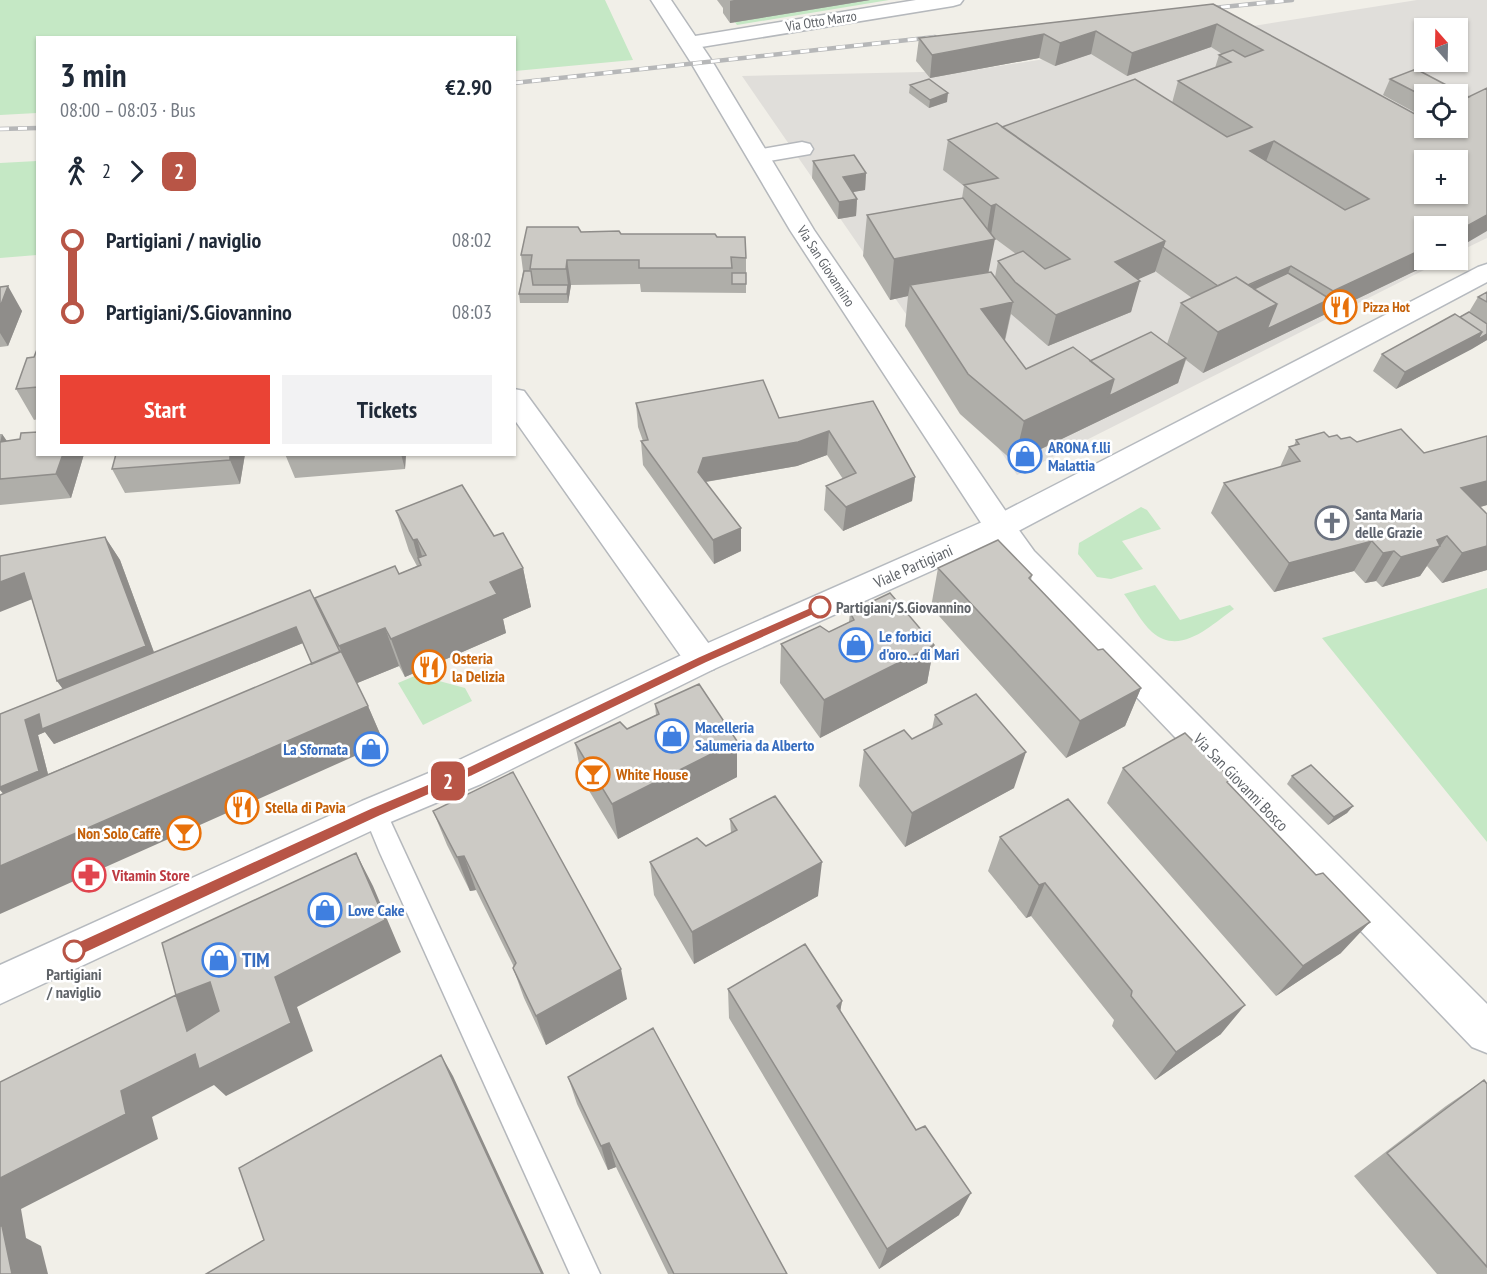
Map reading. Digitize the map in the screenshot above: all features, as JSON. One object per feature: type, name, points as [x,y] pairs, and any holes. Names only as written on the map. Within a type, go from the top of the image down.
[{"type":"street","name":"Via San Giovannino","points":[[661,0],[802,230],[1000,527]]},
{"type":"street","name":"Via Otto Marzo","points":[[689,43],[953,0]]},
{"type":"street","points":[[758,156],[802,149]]},
{"type":"street","name":"Viale Partigiani","points":[[0,985],[375,812],[468,773],[702,660],[1000,527],[1487,272]]},
{"type":"street","points":[[516,401],[702,660]]},
{"type":"street","name":"Via San Giovanni Bosco","points":[[1000,527],[1023,559],[1487,1033]]},
{"type":"lane","points":[[375,812],[585,1274]]},
{"type":"shaded area","points":[[1417,0],[1487,0],[1487,238],[1468,247],[1468,216],[1414,216],[1414,270],[1424,270],[1017,475],[742,76],[968,71]]},
{"type":"green space","points":[[0,0],[605,0],[633,60],[516,71],[516,36],[36,36],[36,113],[0,115]]},
{"type":"green space","points":[[719,0],[889,0],[737,25]]},
{"type":"green space","points":[[36,161],[36,255],[0,258],[0,163]]},
{"type":"green space","points":[[1141,507],[1147,510],[1161,529],[1122,541],[1143,569],[1111,579],[1097,577],[1078,554],[1079,543]]},
{"type":"green space","points":[[1155,585],[1180,620],[1230,605],[1234,609],[1195,636],[1184,640],[1163,639],[1148,628],[1124,594]]},
{"type":"green space","points":[[1487,588],[1487,842],[1322,638]]},
{"type":"green space","points":[[417,675],[465,688],[472,701],[423,725],[398,683]]},
{"type":"building","points":[[1213,4],[1414,114],[1414,138],[1468,138],[1468,97],[1487,88],[1487,215],[1468,225],[1468,216],[1414,216],[1414,253],[1333,291],[1291,266],[1248,285],[1236,277],[1218,286],[1163,247],[1165,241],[1002,127],[1135,79],[1227,137],[1252,127],[1178,81],[1231,62],[1219,55],[1233,50],[1245,57],[1263,50],[1217,24],[1132,53],[1096,31],[1060,43],[1044,34],[932,55],[919,38]],"holes":[[[1274,141],[1369,199],[1345,210],[1250,151]]]},
{"type":"building","points":[[1414,70],[1414,72],[1422,72],[1444,84],[1414,84],[1414,91],[1390,79]]},
{"type":"building","points":[[929,79],[948,93],[930,100],[910,85]]},
{"type":"building","points":[[997,123],[1165,241],[1115,262],[1140,281],[1056,315],[1015,282],[998,261],[1023,251],[1045,269],[1070,259],[996,204],[991,206],[964,185],[998,178],[948,140]]},
{"type":"building","points":[[854,155],[866,173],[843,177],[857,199],[839,202],[813,161]]},
{"type":"building","points":[[963,198],[995,239],[894,259],[867,215]]},
{"type":"building","points":[[527,227],[578,227],[581,232],[619,231],[621,234],[715,234],[717,237],[745,237],[746,258],[731,257],[732,268],[639,268],[639,260],[567,260],[566,269],[530,269],[532,255],[521,255]]},
{"type":"building","points":[[524,271],[531,271],[533,285],[568,285],[567,294],[519,294]]},
{"type":"building","points":[[991,272],[1013,302],[981,309],[1026,369],[1073,347],[1114,379],[1024,421],[968,374],[910,285]]},
{"type":"building","points":[[732,273],[746,273],[746,284],[732,284]]},
{"type":"building","points":[[1288,273],[1330,299],[1267,329],[1277,304],[1254,289]]},
{"type":"building","points":[[1236,277],[1277,304],[1218,332],[1181,303]]},
{"type":"building","points":[[8,286],[0,307],[0,287]]},
{"type":"building","points":[[1487,292],[1487,302],[1478,297]]},
{"type":"building","points":[[1469,312],[1487,324],[1487,334],[1477,340],[1482,332],[1460,317]]},
{"type":"building","points":[[1455,314],[1482,332],[1405,372],[1382,354]]},
{"type":"building","points":[[1151,332],[1186,358],[1109,396],[1114,379],[1090,361]]},
{"type":"building","points":[[36,352],[36,387],[16,389],[27,358],[34,357]]},
{"type":"building","points":[[763,380],[779,418],[873,401],[915,477],[846,507],[826,486],[856,473],[829,431],[798,442],[703,458],[698,472],[741,528],[713,540],[641,441],[648,440],[636,403]]},
{"type":"building","name":"Santa Maria delle Grazie","points":[[1401,429],[1424,453],[1487,436],[1487,481],[1461,488],[1487,514],[1487,546],[1462,553],[1447,536],[1437,540],[1440,546],[1401,557],[1394,551],[1383,553],[1372,541],[1289,563],[1224,483],[1300,461],[1289,447],[1299,444],[1296,440],[1324,432],[1329,437],[1337,435],[1341,439],[1350,437],[1357,442]]},
{"type":"building","points":[[36,432],[36,456],[62,456],[56,474],[0,479],[0,442],[20,439],[21,433]]},
{"type":"building","points":[[115,456],[230,456],[230,460],[112,469]]},
{"type":"building","points":[[462,485],[494,536],[503,533],[523,568],[490,582],[497,594],[391,639],[385,628],[339,646],[315,598],[395,566],[399,574],[421,565],[418,558],[426,555],[417,539],[413,540],[396,511]]},
{"type":"building","points":[[105,537],[146,646],[57,681],[24,573],[0,582],[0,556]]},
{"type":"building","points":[[998,540],[1032,575],[1029,578],[1098,650],[1103,649],[1141,688],[1080,721],[938,568]]},
{"type":"building","points":[[310,590],[340,652],[312,664],[296,627],[42,729],[39,714],[25,720],[39,771],[0,787],[0,714]]},
{"type":"building","points":[[890,593],[934,645],[824,700],[781,644],[820,626],[829,632],[854,620],[850,612]]},
{"type":"building","points":[[341,651],[368,706],[0,866],[0,795]]},
{"type":"building","points":[[699,684],[737,741],[612,804],[575,743],[620,722],[627,729],[659,714],[655,704]]},
{"type":"building","points":[[976,694],[1026,752],[912,813],[864,750],[904,730],[912,739],[942,724],[935,715]]},
{"type":"building","points":[[1185,733],[1231,779],[1227,782],[1316,875],[1323,873],[1370,922],[1303,966],[1123,768]]},
{"type":"building","points":[[1311,765],[1353,806],[1334,817],[1292,776]]},
{"type":"building","points":[[513,772],[621,969],[536,1016],[513,968],[516,963],[464,856],[457,857],[433,811]]},
{"type":"building","points":[[775,796],[822,862],[692,932],[650,862],[697,838],[706,846],[737,830],[730,819]]},
{"type":"building","points":[[1068,799],[1245,1005],[1176,1052],[1131,996],[1132,991],[1045,883],[1039,885],[1000,837]]},
{"type":"building","points":[[356,853],[385,920],[275,977],[291,1023],[199,1069],[195,1054],[121,1091],[126,1114],[0,1178],[0,1082],[176,995],[162,943]],"holes":[[[210,982],[219,1011],[187,1031],[176,995]]]},
{"type":"building","points":[[805,944],[842,1001],[837,1006],[916,1130],[925,1126],[971,1193],[887,1249],[728,989]]},
{"type":"building","points":[[653,1028],[787,1274],[674,1274],[609,1143],[601,1146],[568,1077]]},
{"type":"building","points":[[441,1055],[542,1274],[206,1274],[264,1240],[239,1168]]},
{"type":"building","points":[[1484,1080],[1487,1084],[1487,1267],[1387,1153]]},
{"type":"building","points":[[0,1226],[2,1226],[12,1274],[0,1274]]},
{"type":"railway","points":[[1203,9],[1292,0]]},
{"type":"railway","points":[[516,83],[935,37]]},
{"type":"railway","points":[[0,129],[36,128]]},
{"type":"bus line","name":"2","points":[[74,951],[375,812],[468,773],[702,660],[820,607]]},
{"type":"place","name":"Pizza Hot","points":[[1340,307]]},
{"type":"place","name":"ARONA f.lli Malattia","points":[[1025,456]]},
{"type":"place","name":"Santa Maria delle Grazie","points":[[1332,523]]},
{"type":"place","name":"Partigiani/S.Giovannino","points":[[820,607]]},
{"type":"place","name":"Le forbici d'oro... di Mari","points":[[856,645]]},
{"type":"place","name":"Osteria la Delizia","points":[[429,667]]},
{"type":"place","name":"Macelleria Salumeria da Alberto","points":[[672,736]]},
{"type":"place","name":"La Sfornata","points":[[371,749]]},
{"type":"place","name":"White House","points":[[593,774]]},
{"type":"place","name":"Stella di Pavia","points":[[242,807]]},
{"type":"place","name":"Non Solo Caffè","points":[[184,833]]},
{"type":"place","name":"Vitamin Store","points":[[89,875]]},
{"type":"place","name":"Love Cake","points":[[325,910]]},
{"type":"place","name":"Partigiani / naviglio","points":[[74,951]]},
{"type":"place","name":"TIM","points":[[219,960]]}]
